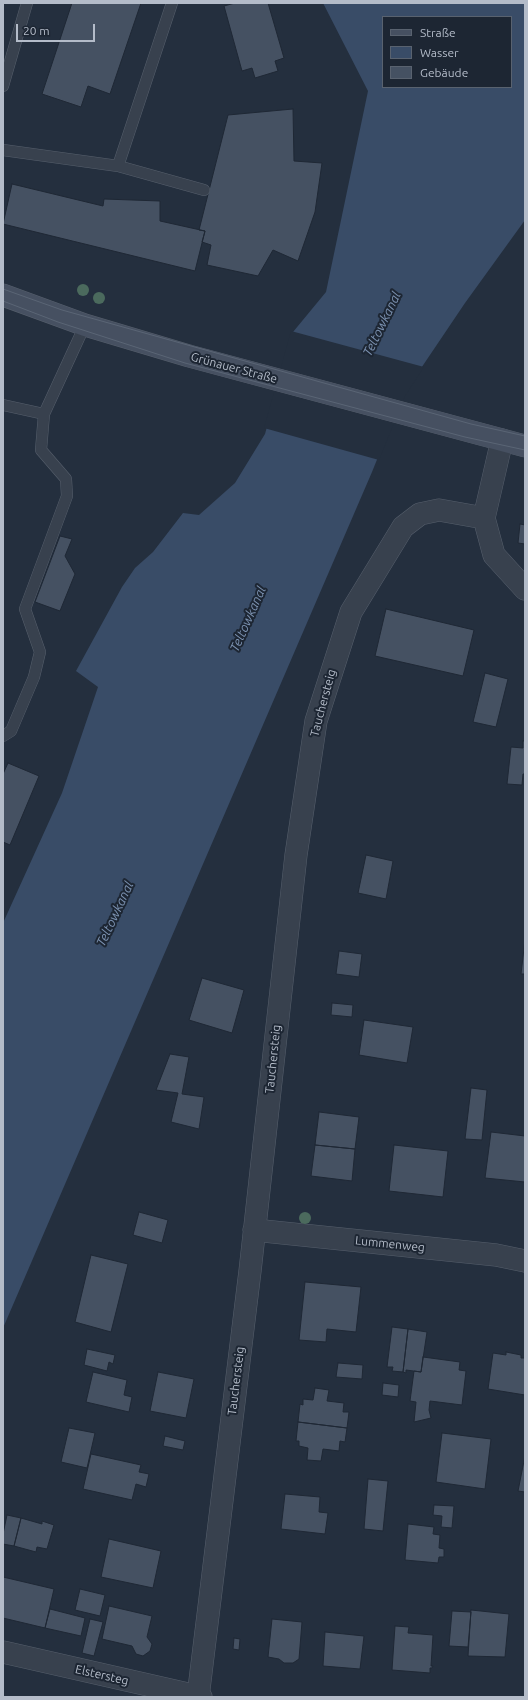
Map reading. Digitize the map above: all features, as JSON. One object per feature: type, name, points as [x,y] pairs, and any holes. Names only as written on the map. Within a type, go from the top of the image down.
[{"type":"main road","name":"Grünauer Straße","points":[[3,295],[84,324],[189,356],[525,446]]},
{"type":"street","points":[[502,440],[484,518],[494,556],[525,589]]},
{"type":"street","name":"Tauchersteig","points":[[200,1697],[296,855],[315,729],[351,612],[403,527],[420,514],[439,510],[484,518]]},
{"type":"street","name":"Lummenweg","points":[[254,1230],[496,1255],[525,1261]]},
{"type":"street","name":"Elstersteg","points":[[3,1652],[200,1697]]},
{"type":"lane","points":[[3,86],[27,3]]},
{"type":"lane","points":[[118,166],[172,3]]},
{"type":"lane","points":[[3,150],[118,166],[204,190]]},
{"type":"lane","points":[[3,736],[11,731],[34,677],[40,652],[25,609],[67,496],[66,479],[40,450],[44,414],[84,324]]},
{"type":"lane","points":[[3,405],[44,414]]},
{"type":"water","name":"Teltowkanal","points":[[323,3],[525,3],[525,220],[465,303],[403,395],[372,472],[3,1328],[3,923],[62,793],[98,687],[76,671],[122,587],[135,568],[153,552],[183,513],[199,515],[235,483],[265,434],[293,332],[326,292],[368,91]]},
{"type":"pier","points":[[291,331],[424,367],[405,396],[379,460],[264,428]]},
{"type":"building","points":[[72,3],[141,3],[110,94],[88,86],[81,107],[42,94]]},
{"type":"building","points":[[235,3],[268,3],[284,58],[275,61],[278,71],[255,78],[252,68],[242,71],[224,6]]},
{"type":"building","points":[[293,109],[294,161],[322,163],[315,212],[298,261],[273,250],[258,276],[207,265],[211,245],[202,242],[205,231],[199,230],[228,115]]},
{"type":"building","points":[[12,184],[103,206],[104,199],[160,201],[160,221],[205,231],[195,271],[3,224]]},
{"type":"building","points":[[520,524],[525,525],[525,544],[518,543]]},
{"type":"building","points":[[60,536],[72,539],[65,556],[75,574],[60,611],[35,602]]},
{"type":"building","points":[[386,609],[474,630],[463,676],[375,656]]},
{"type":"building","points":[[485,673],[508,679],[496,727],[473,722]]},
{"type":"building","points":[[523,741],[525,741],[525,774],[523,774],[522,785],[507,784],[511,747],[523,748]]},
{"type":"building","points":[[8,763],[39,776],[10,845],[3,842],[3,774]]},
{"type":"building","points":[[366,855],[393,861],[386,899],[358,893]]},
{"type":"building","points":[[525,940],[525,974],[521,974]]},
{"type":"building","points":[[339,951],[362,954],[359,977],[336,974]]},
{"type":"building","points":[[202,978],[244,990],[232,1033],[189,1020]]},
{"type":"building","points":[[332,1003],[353,1005],[352,1017],[331,1015]]},
{"type":"building","points":[[364,1020],[413,1027],[407,1063],[359,1055]]},
{"type":"building","points":[[170,1054],[189,1057],[182,1094],[204,1097],[199,1129],[171,1122],[178,1093],[156,1090]]},
{"type":"building","points":[[471,1088],[487,1090],[482,1140],[465,1139]]},
{"type":"building","points":[[319,1112],[359,1117],[355,1149],[315,1145]]},
{"type":"building","points":[[491,1132],[525,1136],[525,1182],[485,1178]]},
{"type":"building","points":[[315,1145],[355,1149],[352,1181],[311,1176]]},
{"type":"building","points":[[394,1145],[448,1151],[443,1197],[389,1191]]},
{"type":"building","points":[[139,1212],[168,1220],[162,1243],[133,1235]]},
{"type":"building","points":[[91,1255],[128,1264],[111,1332],[75,1322]]},
{"type":"building","points":[[305,1282],[361,1287],[356,1332],[327,1329],[326,1342],[299,1340]]},
{"type":"building","points":[[392,1327],[408,1329],[403,1372],[392,1371],[393,1367],[387,1367]]},
{"type":"building","points":[[408,1329],[427,1332],[421,1372],[406,1370],[406,1373],[403,1372]]},
{"type":"building","points":[[87,1349],[115,1355],[113,1364],[109,1362],[107,1371],[84,1365]]},
{"type":"building","points":[[506,1352],[521,1355],[521,1358],[525,1358],[525,1395],[488,1389],[493,1353],[506,1355]]},
{"type":"building","points":[[423,1357],[460,1362],[459,1370],[466,1371],[462,1405],[430,1401],[429,1410],[431,1418],[414,1422],[416,1402],[410,1401],[414,1371],[421,1372]]},
{"type":"building","points":[[338,1363],[363,1365],[362,1379],[336,1377]]},
{"type":"building","points":[[93,1372],[127,1380],[124,1395],[132,1397],[129,1412],[86,1402]]},
{"type":"building","points":[[158,1372],[194,1379],[186,1418],[150,1411]]},
{"type":"building","points":[[383,1383],[399,1385],[398,1397],[382,1395]]},
{"type":"building","points":[[315,1388],[329,1390],[327,1401],[344,1403],[343,1412],[349,1412],[347,1428],[298,1422],[300,1404],[303,1405],[303,1399],[313,1400]]},
{"type":"building","points":[[298,1422],[347,1428],[345,1442],[340,1441],[339,1451],[323,1449],[321,1461],[307,1460],[308,1448],[299,1446],[299,1441],[296,1441]]},
{"type":"building","points":[[69,1428],[95,1433],[87,1468],[61,1462]]},
{"type":"building","points":[[442,1433],[491,1439],[485,1489],[436,1482]]},
{"type":"building","points":[[165,1436],[185,1441],[183,1450],[163,1446]]},
{"type":"building","points":[[91,1454],[141,1465],[139,1472],[149,1474],[146,1487],[136,1484],[132,1500],[83,1489]]},
{"type":"building","points":[[525,1456],[525,1492],[518,1491]]},
{"type":"building","points":[[368,1479],[388,1481],[383,1531],[364,1529]]},
{"type":"building","points":[[285,1494],[320,1497],[319,1512],[328,1513],[325,1534],[281,1529]]},
{"type":"building","points":[[434,1505],[454,1506],[452,1528],[441,1527],[442,1516],[433,1515]]},
{"type":"building","points":[[7,1515],[21,1518],[14,1546],[3,1544],[3,1534]]},
{"type":"building","points":[[21,1518],[42,1524],[42,1521],[54,1525],[47,1549],[37,1547],[36,1552],[14,1546]]},
{"type":"building","points":[[408,1524],[434,1527],[433,1534],[440,1535],[439,1548],[444,1549],[444,1557],[439,1557],[438,1563],[405,1560]]},
{"type":"building","points":[[109,1539],[161,1551],[153,1588],[101,1577]]},
{"type":"building","points":[[3,1577],[54,1589],[45,1628],[3,1618]]},
{"type":"building","points":[[80,1589],[105,1595],[100,1616],[75,1610]]},
{"type":"building","points":[[109,1606],[152,1616],[147,1637],[152,1644],[150,1651],[143,1656],[136,1654],[132,1646],[102,1639]]},
{"type":"building","points":[[50,1609],[85,1618],[81,1636],[45,1628]]},
{"type":"building","points":[[471,1610],[509,1614],[505,1657],[468,1656]]},
{"type":"building","points":[[452,1611],[471,1612],[468,1647],[449,1646]]},
{"type":"building","points":[[90,1619],[103,1622],[94,1656],[82,1653]]},
{"type":"building","points":[[272,1619],[302,1622],[299,1659],[293,1663],[284,1663],[279,1659],[268,1657]]},
{"type":"building","points":[[395,1626],[409,1627],[408,1633],[433,1635],[431,1666],[433,1666],[430,1668],[430,1673],[392,1670]]},
{"type":"building","points":[[325,1632],[364,1636],[360,1669],[323,1666]]},
{"type":"building","points":[[234,1638],[240,1639],[239,1650],[233,1649]]},
{"type":"tram line","points":[[3,289],[62,310],[471,424],[525,436]]},
{"type":"tram line","points":[[3,301],[58,322],[185,363],[465,437],[525,450]]}]
